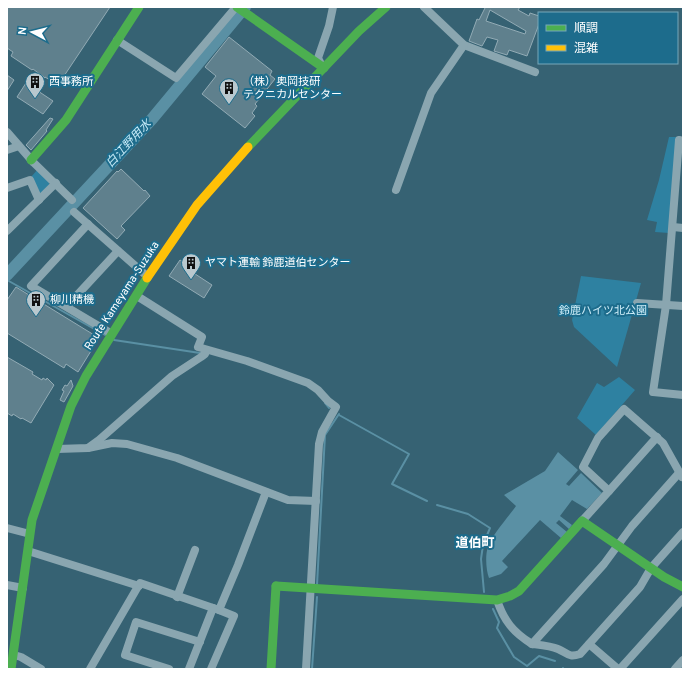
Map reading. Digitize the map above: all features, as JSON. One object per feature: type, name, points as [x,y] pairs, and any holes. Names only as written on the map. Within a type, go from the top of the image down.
[{"type":"main road","points":[[31,160],[66,120],[139,7]]},
{"type":"main road","name":"Route Kameyama-Suzuka","points":[[11,669],[12,648],[23,588],[32,520],[71,406],[86,376],[148,277],[197,204],[259,135],[359,31],[386,7]]},
{"type":"main road","points":[[239,9],[324,68]]},
{"type":"main road","points":[[271,669],[276,586],[497,600],[510,596],[519,591],[582,521],[664,577],[683,587]]},
{"type":"street","points":[[324,68],[318,58],[329,26],[333,7]]},
{"type":"street","points":[[424,7],[464,45],[535,72]]},
{"type":"street","points":[[117,40],[176,78],[239,9]]},
{"type":"street","points":[[396,190],[431,94],[464,45]]},
{"type":"street","points":[[7,132],[31,160],[72,200]]},
{"type":"street","points":[[683,140],[679,140],[666,305],[653,392],[683,395]]},
{"type":"street","points":[[7,150],[19,146]]},
{"type":"street","points":[[7,188],[30,180],[39,200]]},
{"type":"street","points":[[7,231],[56,183]]},
{"type":"street","points":[[74,212],[148,277]]},
{"type":"street","points":[[88,224],[31,286],[112,334]]},
{"type":"street","points":[[673,227],[683,228]]},
{"type":"street","points":[[67,306],[118,251]]},
{"type":"street","points":[[137,296],[202,337],[198,347],[247,361],[308,383],[336,408],[320,437],[306,669]]},
{"type":"street","points":[[637,303],[683,306]]},
{"type":"street","points":[[88,448],[172,376],[205,354],[206,350]]},
{"type":"street","points":[[532,644],[604,564],[632,526],[681,475],[662,442],[624,409],[598,438],[583,467],[609,491]]},
{"type":"street","points":[[582,521],[657,437]]},
{"type":"street","points":[[57,449],[88,448],[112,443],[127,444],[177,458],[288,500],[316,501]]},
{"type":"street","points":[[189,669],[200,642],[238,565],[266,492]]},
{"type":"street","points":[[7,528],[30,534]]},
{"type":"street","points":[[497,600],[510,626],[519,636],[532,644],[558,649],[568,655],[574,656],[580,654],[640,587],[651,568],[682,536]]},
{"type":"street","points":[[177,597],[195,550]]},
{"type":"street","points":[[28,551],[138,586],[140,584],[234,616],[211,669]]},
{"type":"street","points":[[7,585],[23,588]]},
{"type":"street","points":[[90,669],[138,586]]},
{"type":"street","points":[[588,644],[619,669],[683,599]]},
{"type":"street","points":[[169,669],[125,655],[136,622],[200,642]]},
{"type":"street","points":[[12,648],[21,657],[41,669]]},
{"type":"street","points":[[675,669],[683,660]]},
{"type":"green space","points":[[669,137],[677,137],[669,233],[655,232],[657,222],[647,220],[659,180]]},
{"type":"green space","points":[[38,169],[49,179],[49,185],[41,193],[37,192],[31,177]]},
{"type":"green space","name":"鈴鹿ハイツ北公園","points":[[581,276],[641,283],[617,367],[574,327],[572,320]]},
{"type":"green space","points":[[619,377],[635,390],[596,435],[577,418],[597,383],[604,387]]},
{"type":"shaded area","points":[[558,452],[578,470],[566,484],[569,486],[581,473],[602,493],[587,509],[572,500],[560,516],[572,525],[569,529],[559,520],[556,523],[567,532],[561,538],[540,520],[502,561],[508,567],[501,574],[489,578],[486,562],[488,547],[496,532],[516,506],[504,495],[545,471]]},
{"type":"building","points":[[7,7],[110,7],[58,85],[11,56],[13,52],[7,48]]},
{"type":"building","points":[[484,7],[520,7],[518,10],[529,16],[530,13],[538,16],[538,27],[527,56],[509,50],[507,55],[494,51],[498,40],[487,37],[482,46],[469,41],[477,19],[479,20],[485,8]],"holes":[[[490,10],[526,31],[525,34],[486,21]]]},
{"type":"building","points":[[229,37],[272,71],[270,75],[275,79],[255,104],[257,106],[252,113],[255,116],[245,128],[202,94],[216,76],[205,67]]},
{"type":"building","points":[[7,75],[14,80],[7,91]]},
{"type":"building","name":"西事務所","points":[[26,83],[53,101],[43,114],[17,97]]},
{"type":"building","points":[[50,118],[53,119],[46,130],[47,131],[31,150],[26,145]]},
{"type":"building","points":[[121,169],[150,196],[121,226],[125,230],[117,239],[83,208],[117,171],[118,172]]},
{"type":"building","name":"ヤマト運輸 鈴鹿道伯センター","points":[[180,260],[188,265],[186,268],[212,285],[204,298],[169,276]]},
{"type":"building","name":"柳川精機","points":[[16,287],[99,338],[78,372],[66,364],[64,368],[7,333],[7,300]]},
{"type":"building","points":[[7,357],[33,372],[32,374],[42,380],[43,378],[46,380],[47,378],[54,385],[31,423],[13,414],[12,416],[7,413]]},
{"type":"building","points":[[71,380],[73,386],[64,402],[60,400],[64,391],[62,390]]},
{"type":"waterway","name":"白江野用水","points":[[7,275],[152,119],[245,7]]},
{"type":"waterway","points":[[7,280],[105,335]]},
{"type":"waterway","points":[[114,340],[200,353]]},
{"type":"waterway","points":[[325,403],[329,408]]},
{"type":"waterway","points":[[317,585],[325,435],[339,414]]},
{"type":"waterway","points":[[339,415],[409,454],[392,484],[427,501]]},
{"type":"waterway","points":[[437,505],[468,514],[490,528],[483,545],[481,559],[484,592]]},
{"type":"waterway","points":[[312,669],[317,597]]},
{"type":"waterway","points":[[493,609],[499,622],[497,628],[514,657],[527,666],[539,656],[555,661]]},
{"type":"traffic: fast","points":[[31,160],[66,120],[139,7]]},
{"type":"traffic: fast","points":[[237,7],[324,68]]},
{"type":"traffic: fast","points":[[248,147],[359,31],[386,7]]},
{"type":"traffic: fast","points":[[11,669],[32,520],[71,406],[86,376],[147,278]]},
{"type":"traffic: fast","points":[[276,586],[497,600],[510,596],[519,591],[582,521],[664,577],[683,587]]},
{"type":"traffic: fast","points":[[271,669],[276,586]]},
{"type":"traffic: slow","points":[[147,278],[197,205],[248,147]]},
{"type":"place","name":"西事務所","points":[[35,99]]},
{"type":"place","name":"（株）奥岡技研 テクニカルセンター","points":[[229,105]]},
{"type":"place","name":"ヤマト運輸 鈴鹿道伯センター","points":[[191,280]]},
{"type":"place","name":"柳川精機","points":[[36,317]]},
{"type":"district","name":"道伯町","points":[[475,544]]}]
